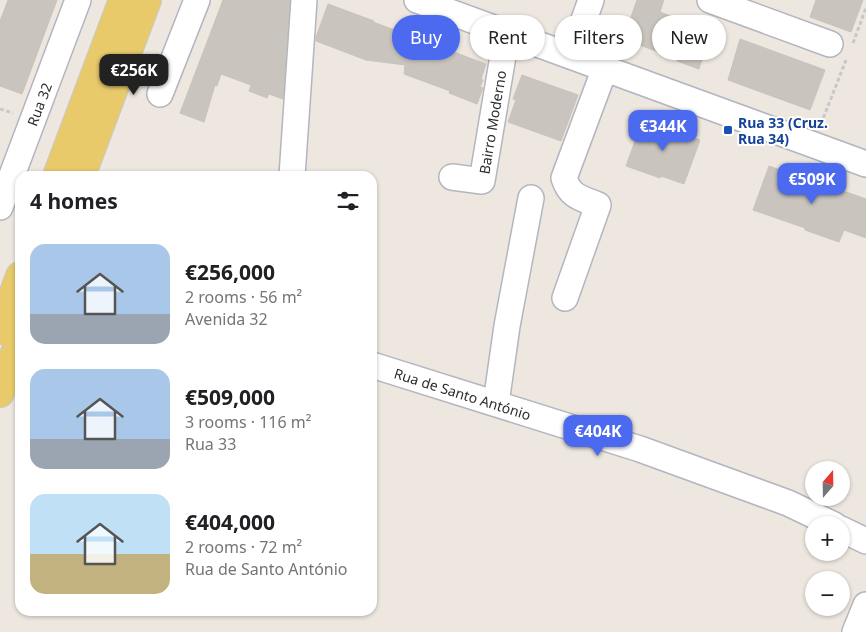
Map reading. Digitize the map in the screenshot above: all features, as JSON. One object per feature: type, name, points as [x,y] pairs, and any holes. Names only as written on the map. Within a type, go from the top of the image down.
[{"type":"main road","points":[[59,171],[123,0]]},
{"type":"main road","points":[[83,171],[147,0]]},
{"type":"main road","points":[[0,330],[15,290]]},
{"type":"main road","points":[[0,393],[15,353]]},
{"type":"street","name":"Rua 32","points":[[0,207],[78,0]]},
{"type":"street","points":[[160,94],[196,0]]},
{"type":"street","points":[[292,171],[304,0]]},
{"type":"street","points":[[418,0],[470,19]]},
{"type":"street","points":[[586,15],[591,0]]},
{"type":"street","points":[[710,0],[842,51]]},
{"type":"street","name":"Bairro Moderno","points":[[452,177],[482,182],[502,60]]},
{"type":"street","points":[[582,60],[866,164]]},
{"type":"street","points":[[565,298],[598,205],[576,196],[567,188],[564,178],[605,68]]},
{"type":"street","points":[[496,403],[507,326],[531,198]]},
{"type":"street","name":"Rua de Santo António","points":[[377,367],[649,452],[788,503],[815,516]]},
{"type":"street","points":[[850,533],[866,541]]},
{"type":"street","points":[[855,632],[866,605]]},
{"type":"path","points":[[813,144],[842,51],[866,8]]},
{"type":"building","points":[[8,0],[57,0],[22,94],[0,86],[0,21]]},
{"type":"building","points":[[223,0],[290,0],[283,99],[269,94],[267,98],[249,91],[251,85],[221,74],[217,86],[215,85],[204,122],[180,113]]},
{"type":"building","points":[[637,0],[664,0],[660,12],[668,15],[652,15],[652,50],[642,46],[642,15],[632,15]]},
{"type":"building","points":[[816,0],[863,0],[851,32],[810,17]]},
{"type":"building","points":[[328,4],[392,29],[392,60],[460,60],[460,54],[470,58],[470,60],[486,64],[480,87],[483,88],[477,104],[449,93],[450,91],[404,74],[405,65],[366,60],[316,41]]},
{"type":"building","points":[[740,39],[825,70],[810,110],[728,80]]},
{"type":"building","points":[[678,60],[702,60],[699,69]]},
{"type":"building","points":[[522,75],[578,95],[561,141],[508,122],[516,100],[513,99]]},
{"type":"building","points":[[643,119],[700,140],[684,184],[626,166]]},
{"type":"building","points":[[769,166],[866,199],[866,238],[844,230],[839,242],[753,210]]},
{"type":"place","name":"Rua 33 (Cruz. Rua 34)","points":[[728,130]]}]
